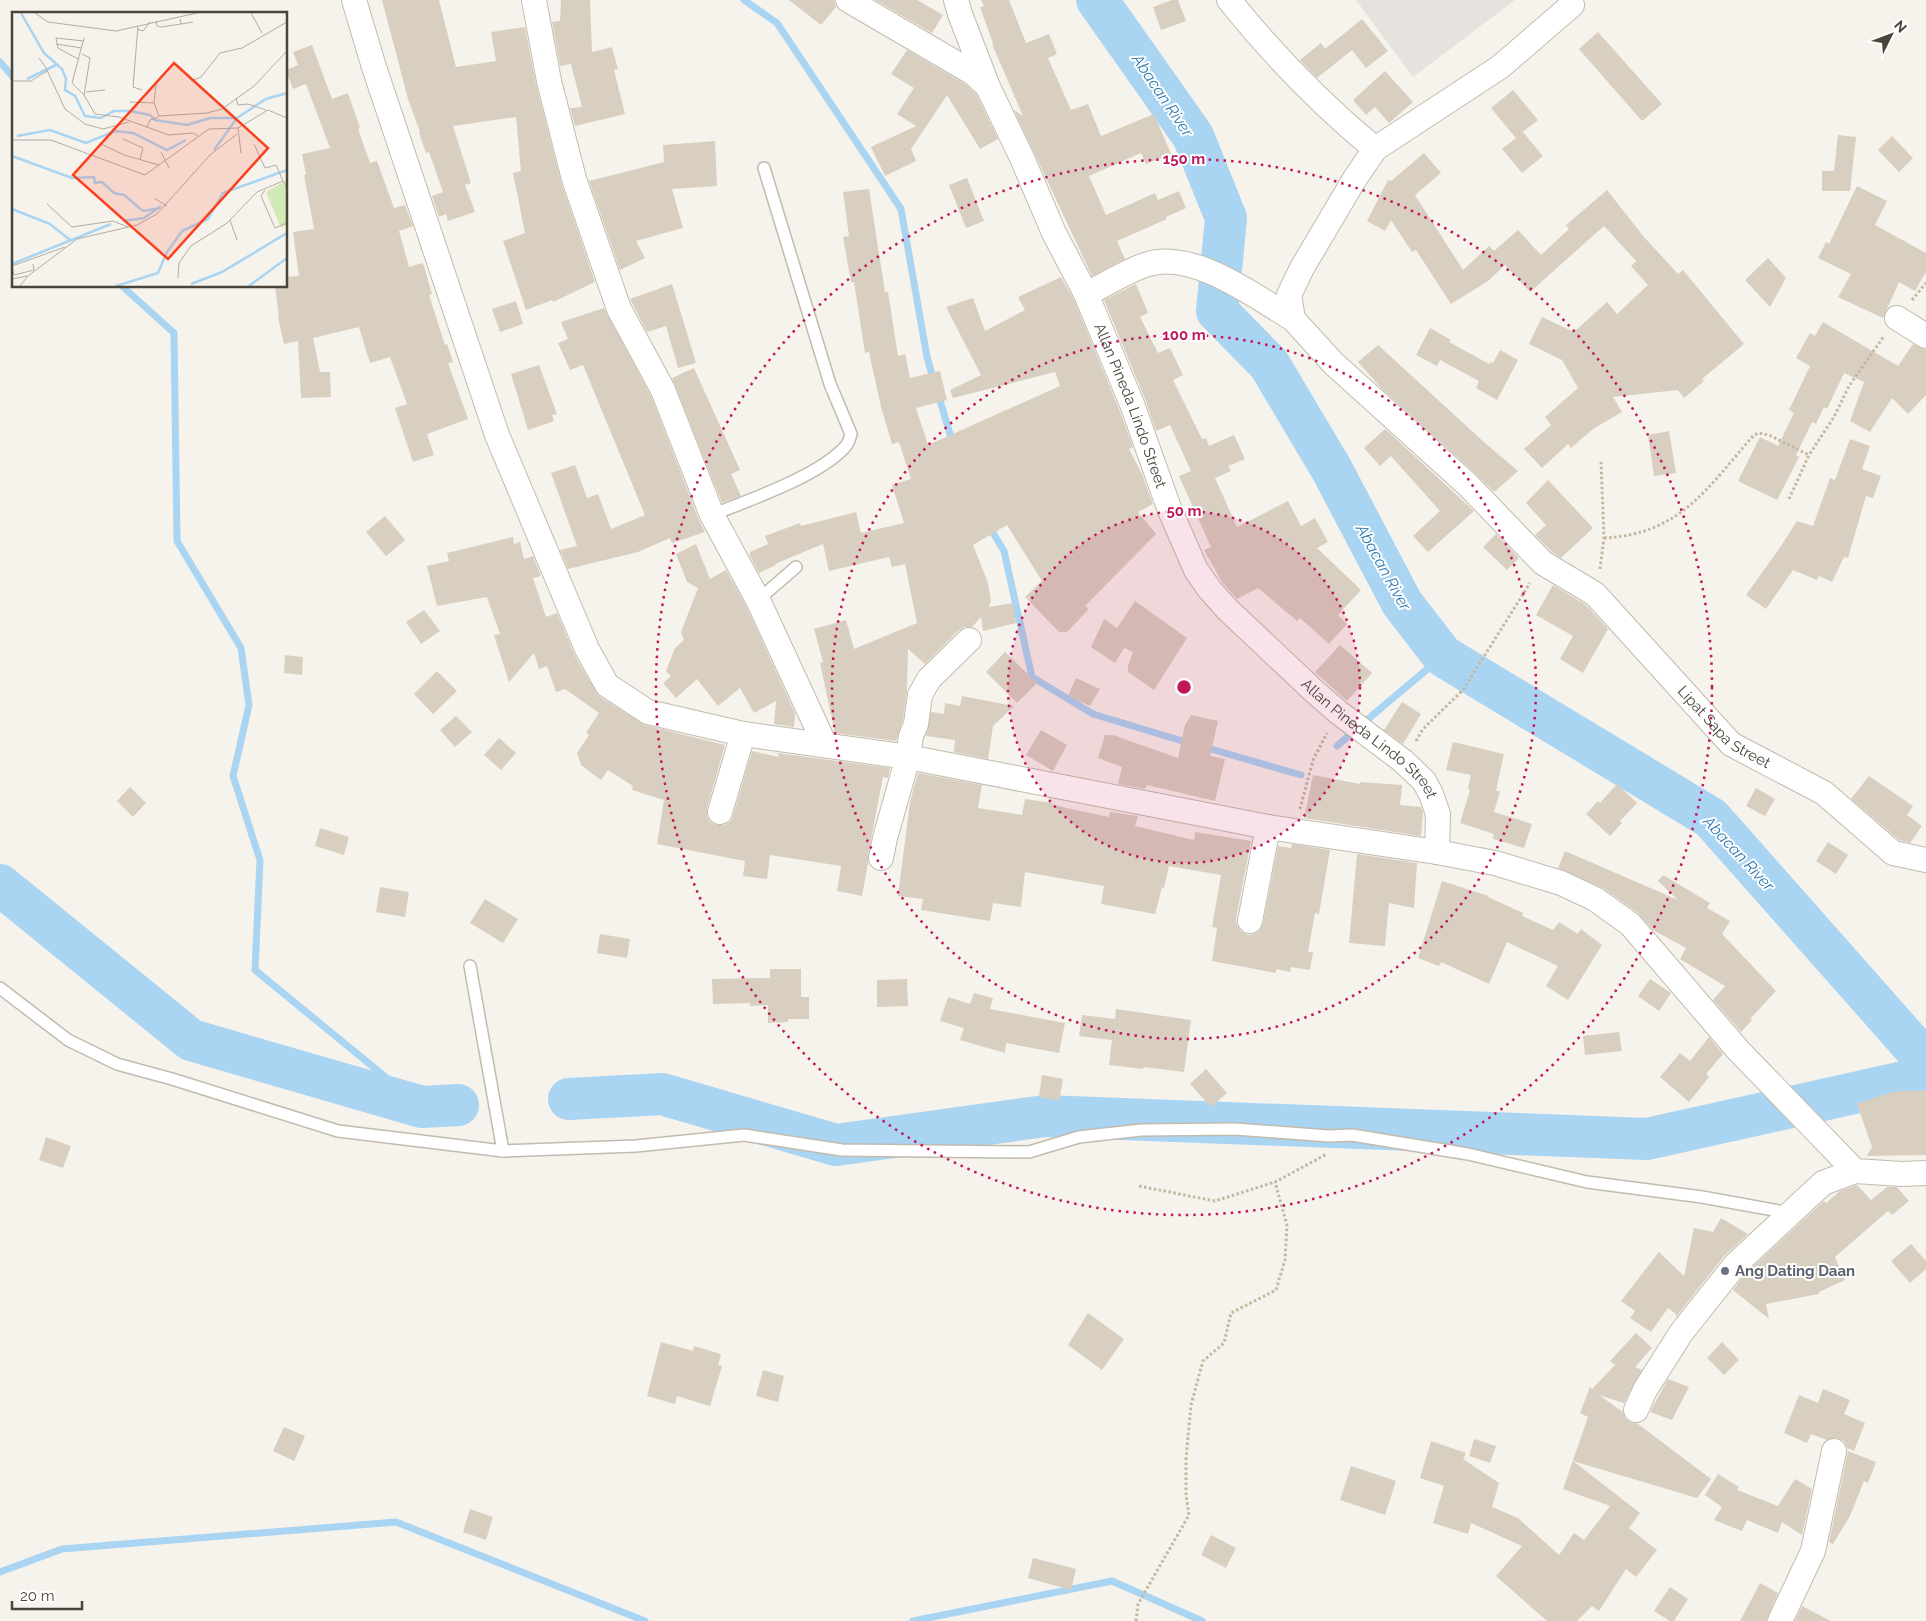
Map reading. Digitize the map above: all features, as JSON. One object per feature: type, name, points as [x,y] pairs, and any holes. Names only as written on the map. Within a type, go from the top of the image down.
[{"type":"street","points":[[354,0],[377,76],[497,435],[587,649],[607,685],[648,712],[743,734],[908,756],[1268,827],[1437,852],[1495,863],[1561,883],[1595,899],[1630,924],[1738,1050],[1850,1166],[1902,1174],[1926,1173]]},
{"type":"street","points":[[534,0],[550,81],[574,179],[619,309],[663,390],[712,515],[758,600],[825,745]]},
{"type":"street","points":[[848,0],[973,73],[988,87]]},
{"type":"street","name":"Allan Pineda Lindo Street","points":[[956,0],[988,87],[1022,158],[1054,233],[1086,294],[1132,404],[1168,508],[1196,570],[1210,590],[1228,610],[1338,712],[1403,761],[1424,781],[1438,814],[1437,852]]},
{"type":"street","points":[[1229,0],[1287,68],[1339,119],[1375,149]]},
{"type":"street","points":[[1293,319],[1289,295],[1302,268],[1354,180],[1375,149],[1500,67],[1572,5]]},
{"type":"street","points":[[1086,294],[1145,265],[1158,262],[1173,262],[1207,269],[1293,319]]},
{"type":"street","points":[[1897,318],[1926,336]]},
{"type":"street","name":"Lipat Sapa Street","points":[[1293,319],[1333,363],[1468,485],[1537,573],[1596,594],[1730,744],[1824,793],[1893,853],[1926,860]]},
{"type":"street","points":[[881,858],[908,756],[911,736],[916,724],[920,695],[929,680],[969,640]]},
{"type":"street","points":[[720,812],[743,734]]},
{"type":"street","points":[[1250,921],[1268,827]]},
{"type":"street","points":[[1636,1410],[1645,1390],[1681,1333],[1734,1265],[1823,1183],[1850,1166]]},
{"type":"street","points":[[1780,1621],[1813,1551],[1834,1451]]},
{"type":"lane","points":[[712,515],[823,466],[846,446],[852,434],[830,384],[764,168]]},
{"type":"lane","points":[[758,600],[796,568]]},
{"type":"lane","points":[[470,966],[503,1151]]},
{"type":"lane","points":[[0,988],[68,1040],[117,1064],[172,1079],[338,1131],[503,1151],[636,1146],[744,1135],[842,1150],[1029,1152],[1079,1138],[1141,1130],[1234,1129],[1329,1136],[1352,1135],[1468,1154],[1587,1182],[1702,1197],[1790,1213]]},
{"type":"path","points":[[1789,499],[1809,455],[1834,417],[1850,386],[1897,318],[1926,283]]},
{"type":"path","points":[[1604,538],[1623,537],[1643,532],[1677,516],[1705,492],[1754,435],[1759,433],[1770,435],[1809,455]]},
{"type":"path","points":[[1596,594],[1604,538],[1601,462]]},
{"type":"path","points":[[1403,761],[1423,729],[1463,690],[1537,573]]},
{"type":"path","points":[[1294,831],[1313,760],[1338,712]]},
{"type":"path","points":[[1139,1186],[1215,1201],[1274,1182],[1343,1146],[1352,1135]]},
{"type":"path","points":[[1136,1621],[1138,1604],[1188,1515],[1186,1459],[1190,1405],[1203,1361],[1224,1343],[1231,1313],[1276,1290],[1285,1260],[1287,1225],[1274,1182]]},
{"type":"shaded area","points":[[1356,0],[1515,0],[1413,77]]},
{"type":"building","points":[[382,0],[439,0],[456,67],[496,61],[491,32],[525,27],[536,84],[561,182],[595,282],[553,302],[552,300],[526,310],[503,241],[525,233],[513,173],[521,171],[516,117],[453,126],[471,183],[465,185],[475,212],[448,221],[446,214],[439,217],[432,196],[443,192],[429,152],[426,153],[408,99]]},
{"type":"building","points":[[561,0],[590,0],[592,52],[612,47],[618,69],[614,70],[625,114],[575,126],[570,108],[582,107],[571,64],[560,66],[552,22],[560,21]]},
{"type":"building","points":[[789,0],[834,0],[836,7],[821,25]]},
{"type":"building","points":[[875,0],[917,0],[943,15],[932,33]]},
{"type":"building","points":[[981,0],[1009,0],[1026,43],[1049,34],[1057,54],[1048,58],[1071,110],[1088,104],[1101,136],[1154,114],[1171,154],[1146,164],[1141,153],[1089,176],[1106,215],[1155,193],[1158,200],[1179,191],[1186,208],[1166,217],[1167,219],[1117,241],[1125,259],[1092,276],[1014,110],[1023,116],[992,44],[994,46],[980,7],[984,6]]},
{"type":"building","points":[[1172,0],[1178,0],[1186,21],[1161,30],[1153,7]]},
{"type":"building","points":[[1362,19],[1388,51],[1366,68],[1352,50],[1317,78],[1300,60],[1321,43],[1325,49]]},
{"type":"building","points":[[1598,32],[1662,104],[1642,121],[1579,49]]},
{"type":"building","points":[[312,45],[332,99],[348,93],[370,163],[377,161],[394,208],[405,205],[413,226],[399,231],[409,267],[423,263],[432,294],[429,295],[445,345],[447,344],[453,362],[448,363],[468,419],[427,434],[434,455],[413,462],[395,408],[407,404],[390,357],[370,363],[359,327],[313,338],[320,372],[330,372],[331,397],[301,398],[298,341],[284,344],[278,317],[275,288],[288,288],[288,277],[299,276],[293,232],[314,229],[302,154],[330,148],[306,84],[293,89],[288,75],[288,69],[298,65],[293,52]]},
{"type":"building","points":[[907,50],[965,84],[977,95],[998,139],[980,149],[947,95],[911,149],[916,161],[885,176],[871,147],[916,126],[897,114],[914,88],[891,74]]},
{"type":"building","points":[[1385,71],[1413,102],[1389,123],[1375,107],[1366,115],[1353,100]]},
{"type":"building","points":[[1513,90],[1538,120],[1519,135],[1523,132],[1543,156],[1522,173],[1502,149],[1516,138],[1491,108]]},
{"type":"building","points":[[1838,135],[1856,137],[1850,191],[1822,191],[1822,171],[1834,171]]},
{"type":"building","points":[[1892,136],[1913,158],[1899,172],[1878,150]]},
{"type":"building","points":[[715,141],[717,186],[672,189],[683,228],[636,241],[645,258],[620,270],[589,181],[664,162],[663,145]]},
{"type":"building","points":[[1424,153],[1441,173],[1415,195],[1463,270],[1489,246],[1494,251],[1518,230],[1541,255],[1569,229],[1566,225],[1607,190],[1644,237],[1678,274],[1683,270],[1744,344],[1702,379],[1704,381],[1684,398],[1678,390],[1613,397],[1622,412],[1593,429],[1571,448],[1568,444],[1542,468],[1524,449],[1551,425],[1545,417],[1578,388],[1562,360],[1529,344],[1542,317],[1574,332],[1607,302],[1617,314],[1648,285],[1631,266],[1636,261],[1604,226],[1530,292],[1505,265],[1488,281],[1451,304],[1416,250],[1412,252],[1391,220],[1385,231],[1367,221],[1388,180],[1391,181]]},
{"type":"building","points":[[967,178],[984,221],[966,228],[949,185]]},
{"type":"building","points":[[1857,186],[1887,201],[1875,225],[1926,253],[1926,272],[1915,291],[1899,282],[1883,318],[1838,297],[1851,274],[1818,258],[1826,242],[1829,244]]},
{"type":"building","points":[[869,189],[885,292],[888,292],[898,356],[905,354],[910,378],[940,371],[947,400],[916,408],[928,445],[1060,386],[1055,372],[953,398],[950,390],[981,375],[946,307],[973,298],[985,331],[1025,310],[1018,297],[1061,277],[1074,300],[1119,409],[1133,447],[1129,449],[1142,474],[1153,504],[1138,512],[1156,534],[1085,606],[1089,609],[1067,632],[1059,632],[1025,597],[1042,581],[1007,525],[973,545],[988,583],[991,601],[989,607],[1013,603],[1016,623],[983,631],[981,617],[972,627],[965,627],[959,630],[925,664],[908,649],[907,691],[903,720],[896,741],[835,733],[820,663],[823,662],[814,629],[846,620],[854,649],[917,623],[905,564],[892,567],[889,557],[829,571],[823,544],[775,564],[759,573],[750,556],[750,552],[768,544],[765,536],[800,523],[801,526],[856,512],[861,533],[904,523],[892,485],[911,479],[899,442],[892,444],[881,407],[869,352],[865,353],[854,282],[851,282],[843,237],[849,236],[843,192]]},
{"type":"building","points":[[1768,258],[1786,278],[1770,307],[1745,280]]},
{"type":"building","points":[[672,284],[696,363],[678,368],[666,326],[647,332],[630,299]]},
{"type":"building","points":[[1136,284],[1148,313],[1140,317],[1158,353],[1170,348],[1183,375],[1173,380],[1202,439],[1206,438],[1209,446],[1234,435],[1245,459],[1228,466],[1231,471],[1215,478],[1237,527],[1288,501],[1301,526],[1315,518],[1328,542],[1317,548],[1361,590],[1338,615],[1347,624],[1329,644],[1300,618],[1297,621],[1258,588],[1237,599],[1222,582],[1204,550],[1211,547],[1179,476],[1191,471],[1170,425],[1156,431],[1145,399],[1104,300]]},
{"type":"building","points":[[516,301],[523,324],[500,332],[492,309]]},
{"type":"building","points":[[604,308],[651,396],[705,532],[672,543],[670,538],[638,552],[568,569],[560,550],[577,546],[551,473],[575,465],[587,498],[598,494],[611,529],[645,515],[583,365],[570,370],[558,343],[568,339],[561,322]]},
{"type":"building","points":[[1823,322],[1898,366],[1913,344],[1926,350],[1926,395],[1908,414],[1892,398],[1870,432],[1850,421],[1864,382],[1844,373],[1827,409],[1824,407],[1816,424],[1812,422],[1796,455],[1799,457],[1777,500],[1738,481],[1760,437],[1778,446],[1794,413],[1789,410],[1810,366],[1796,358],[1810,333],[1815,336]]},
{"type":"building","points":[[1430,328],[1451,340],[1449,342],[1489,364],[1493,363],[1500,350],[1518,360],[1497,400],[1476,388],[1479,381],[1440,360],[1437,366],[1416,355]]},
{"type":"building","points":[[1378,345],[1518,471],[1494,492],[1382,389],[1358,362]]},
{"type":"building","points":[[539,365],[557,414],[552,415],[554,421],[528,430],[511,374]]},
{"type":"building","points":[[694,368],[740,470],[731,474],[741,496],[722,503],[672,378]]},
{"type":"building","points":[[1385,429],[1474,511],[1428,552],[1413,536],[1440,511],[1391,456],[1380,466],[1364,448]]},
{"type":"building","points":[[1669,431],[1676,473],[1654,476],[1648,435]]},
{"type":"building","points":[[1850,439],[1870,446],[1862,469],[1881,476],[1873,498],[1866,496],[1848,558],[1844,557],[1832,582],[1819,576],[1817,580],[1793,570],[1766,609],[1746,595],[1797,521],[1813,526],[1830,478],[1835,480]]},
{"type":"building","points":[[1548,480],[1593,528],[1561,558],[1535,535],[1546,525],[1526,503]]},
{"type":"building","points":[[385,516],[405,540],[386,556],[366,532]]},
{"type":"building","points":[[1496,534],[1519,558],[1507,570],[1483,547]]},
{"type":"building","points":[[513,537],[514,544],[520,542],[524,559],[533,556],[541,576],[533,578],[546,617],[557,613],[576,658],[599,696],[645,725],[725,745],[707,808],[707,816],[710,822],[724,825],[730,822],[752,751],[779,757],[777,753],[890,768],[888,778],[883,777],[862,896],[837,891],[841,866],[770,855],[767,879],[743,876],[745,861],[657,844],[664,800],[632,790],[633,786],[608,770],[601,780],[581,765],[577,753],[589,735],[586,733],[599,713],[565,689],[556,692],[547,666],[539,669],[534,653],[509,682],[494,635],[500,634],[487,597],[437,606],[427,566],[449,561],[447,553]]},
{"type":"building","points":[[696,544],[710,579],[726,570],[746,606],[795,713],[794,727],[774,724],[776,701],[754,713],[740,688],[718,706],[697,679],[676,698],[663,683],[671,676],[666,671],[675,648],[684,640],[681,632],[698,588],[687,582],[676,554]]},
{"type":"building","points":[[1553,585],[1586,605],[1608,629],[1583,673],[1560,659],[1573,636],[1536,615]]},
{"type":"building","points":[[1135,601],[1187,638],[1154,690],[1128,672],[1133,652],[1124,648],[1115,663],[1091,647],[1104,619],[1117,628]]},
{"type":"building","points":[[424,610],[440,631],[421,644],[406,622]]},
{"type":"building","points":[[1340,645],[1372,673],[1347,701],[1315,672]]},
{"type":"building","points":[[1005,652],[1037,683],[1017,703],[986,672]]},
{"type":"building","points":[[285,655],[303,657],[302,675],[284,673]]},
{"type":"building","points":[[437,671],[457,691],[433,714],[414,694]]},
{"type":"building","points":[[1076,678],[1100,689],[1090,706],[1068,696]]},
{"type":"building","points":[[962,696],[1014,706],[993,726],[988,759],[954,752],[955,740],[926,736],[931,712],[944,714],[945,703],[960,706]]},
{"type":"building","points":[[1402,702],[1421,714],[1403,744],[1384,730]]},
{"type":"building","points":[[1191,715],[1218,721],[1210,756],[1225,759],[1215,801],[1147,785],[1145,789],[1118,784],[1122,767],[1098,758],[1105,735],[1113,735],[1178,758],[1185,725]]},
{"type":"building","points":[[456,716],[472,732],[455,747],[440,730]]},
{"type":"building","points":[[1041,730],[1067,745],[1053,771],[1026,755]]},
{"type":"building","points":[[499,738],[516,753],[501,770],[484,755]]},
{"type":"building","points":[[1453,742],[1504,754],[1496,791],[1500,791],[1494,812],[1532,824],[1524,848],[1493,839],[1494,834],[1460,823],[1470,790],[1468,788],[1471,775],[1446,770]]},
{"type":"building","points":[[918,773],[982,785],[978,808],[1022,815],[1025,799],[1053,803],[1053,805],[1109,817],[1110,812],[1138,816],[1135,826],[1194,840],[1195,832],[1251,841],[1236,919],[1241,931],[1248,935],[1260,930],[1263,924],[1278,846],[1291,848],[1292,844],[1330,850],[1319,914],[1315,913],[1308,952],[1313,952],[1310,970],[1291,967],[1290,972],[1276,969],[1276,973],[1212,961],[1217,928],[1212,927],[1221,875],[1169,866],[1155,914],[1101,904],[1104,886],[1025,872],[1021,907],[993,903],[990,921],[921,910],[923,899],[898,896],[910,802]]},
{"type":"building","points":[[1313,775],[1360,784],[1360,782],[1402,785],[1400,805],[1421,807],[1423,812],[1421,836],[1304,818]]},
{"type":"building","points":[[1869,776],[1913,806],[1907,815],[1922,826],[1910,843],[1899,840],[1851,799]]},
{"type":"building","points":[[1617,784],[1637,803],[1620,821],[1622,823],[1610,836],[1586,814],[1598,801],[1600,803]]},
{"type":"building","points":[[130,787],[146,803],[133,817],[117,801]]},
{"type":"building","points":[[1756,788],[1775,799],[1765,816],[1746,806]]},
{"type":"building","points":[[320,828],[349,837],[344,855],[315,846]]},
{"type":"building","points":[[1828,842],[1848,855],[1836,874],[1816,861]]},
{"type":"building","points":[[1565,851],[1678,900],[1658,881],[1663,875],[1710,903],[1707,908],[1730,921],[1722,934],[1776,991],[1750,1019],[1752,1020],[1741,1032],[1713,1000],[1725,986],[1680,959],[1686,948],[1653,930],[1638,913],[1603,888],[1558,868]]},
{"type":"building","points":[[1357,854],[1417,863],[1414,908],[1389,903],[1385,946],[1349,943]]},
{"type":"building","points":[[1442,881],[1489,896],[1523,913],[1522,916],[1553,930],[1559,922],[1578,934],[1581,929],[1602,945],[1568,1000],[1546,986],[1558,966],[1507,942],[1489,984],[1441,962],[1439,966],[1418,958]]},
{"type":"building","points":[[380,887],[409,892],[405,917],[376,912]]},
{"type":"building","points":[[485,899],[518,919],[503,943],[470,923]]},
{"type":"building","points":[[600,934],[630,939],[627,958],[597,953]]},
{"type":"building","points":[[770,969],[801,969],[801,997],[809,997],[809,1019],[788,1019],[788,1022],[768,1023],[768,1005],[750,1006],[750,1003],[713,1004],[712,979],[770,978]]},
{"type":"building","points":[[907,979],[908,1006],[877,1007],[877,980]]},
{"type":"building","points":[[1650,979],[1671,993],[1659,1011],[1638,996]]},
{"type":"building","points":[[974,993],[993,998],[990,1009],[1065,1023],[1059,1053],[1006,1043],[1005,1053],[960,1040],[964,1028],[940,1021],[948,997],[970,1004]]},
{"type":"building","points":[[1116,1009],[1191,1020],[1184,1072],[1109,1065],[1112,1040],[1079,1036],[1082,1015],[1115,1019]]},
{"type":"building","points":[[1619,1032],[1622,1051],[1585,1055],[1583,1036]]},
{"type":"building","points":[[1709,1037],[1723,1054],[1706,1074],[1709,1077],[1689,1102],[1660,1077],[1680,1053],[1690,1061]]},
{"type":"building","points":[[1206,1069],[1227,1093],[1211,1107],[1190,1084]]},
{"type":"building","points":[[1042,1075],[1063,1079],[1059,1101],[1039,1097]]},
{"type":"building","points":[[1926,1090],[1926,1155],[1867,1156],[1872,1147],[1857,1104],[1891,1092]]},
{"type":"building","points":[[46,1137],[71,1146],[63,1168],[39,1160]]},
{"type":"building","points":[[1857,1185],[1871,1200],[1887,1187],[1897,1187],[1909,1201],[1892,1215],[1888,1211],[1835,1257],[1845,1280],[1819,1292],[1819,1294],[1766,1304],[1769,1319],[1733,1290],[1745,1274],[1824,1201],[1826,1203],[1840,1191]]},
{"type":"building","points":[[1721,1218],[1748,1234],[1724,1256],[1676,1317],[1676,1314],[1668,1308],[1651,1332],[1630,1318],[1635,1311],[1621,1301],[1659,1252],[1684,1276],[1694,1228],[1713,1232]]},
{"type":"building","points":[[1911,1244],[1926,1261],[1926,1269],[1910,1283],[1891,1261]]},
{"type":"building","points":[[1088,1313],[1124,1339],[1102,1370],[1068,1345]]},
{"type":"building","points":[[1636,1333],[1652,1348],[1635,1367],[1642,1370],[1624,1403],[1599,1395],[1623,1412],[1625,1418],[1630,1422],[1638,1424],[1711,1479],[1697,1498],[1573,1461],[1640,1513],[1629,1528],[1657,1550],[1636,1577],[1626,1569],[1599,1611],[1592,1606],[1577,1621],[1547,1621],[1496,1576],[1522,1546],[1471,1523],[1468,1534],[1433,1523],[1444,1486],[1420,1478],[1431,1441],[1466,1453],[1463,1459],[1499,1483],[1492,1507],[1518,1518],[1559,1555],[1574,1533],[1584,1540],[1610,1506],[1563,1489],[1588,1417],[1580,1413],[1590,1387],[1592,1389],[1615,1365],[1610,1361]]},
{"type":"building","points":[[661,1342],[693,1351],[694,1346],[721,1354],[718,1365],[722,1366],[710,1406],[677,1396],[675,1404],[647,1396]]},
{"type":"building","points":[[1722,1342],[1739,1360],[1724,1375],[1707,1358]]},
{"type":"building","points":[[763,1370],[784,1376],[778,1402],[756,1396]]},
{"type":"building","points":[[1668,1379],[1689,1387],[1672,1420],[1650,1412]]},
{"type":"building","points":[[1823,1389],[1850,1400],[1844,1414],[1865,1423],[1854,1451],[1847,1448],[1844,1441],[1837,1438],[1827,1440],[1811,1434],[1807,1443],[1784,1433],[1799,1395],[1818,1403]]},
{"type":"building","points":[[284,1427],[305,1436],[294,1461],[273,1451]]},
{"type":"building","points":[[1474,1439],[1496,1446],[1490,1463],[1469,1456]]},
{"type":"building","points":[[1848,1451],[1876,1462],[1868,1483],[1864,1481],[1850,1516],[1833,1544],[1829,1542]]},
{"type":"building","points":[[1351,1466],[1396,1481],[1385,1515],[1340,1500]]},
{"type":"building","points":[[1718,1474],[1739,1487],[1737,1490],[1778,1506],[1795,1479],[1812,1489],[1802,1535],[1782,1522],[1778,1533],[1747,1520],[1742,1531],[1714,1520],[1722,1507],[1705,1495]]},
{"type":"building","points":[[470,1509],[493,1517],[486,1540],[463,1532]]},
{"type":"building","points":[[1211,1535],[1236,1548],[1226,1568],[1201,1555]]},
{"type":"building","points":[[1033,1558],[1076,1569],[1071,1590],[1028,1578]]},
{"type":"building","points":[[1760,1583],[1778,1593],[1766,1621],[1740,1621]]},
{"type":"building","points":[[1670,1587],[1688,1599],[1674,1621],[1670,1621],[1654,1611]]},
{"type":"building","points":[[1802,1606],[1831,1621],[1795,1621]]},
{"type":"waterway","points":[[744,0],[777,23],[901,209],[927,357],[934,382]]},
{"type":"waterway","name":"Abacan River","points":[[1097,0],[1193,136],[1226,218],[1217,311],[1269,364],[1332,470],[1402,603],[1443,656],[1711,818],[1926,1061]]},
{"type":"waterway","points":[[0,62],[12,76]]},
{"type":"waterway","points":[[124,288],[174,333],[177,541],[241,648],[249,705],[233,776],[260,860],[255,970],[422,1107]]},
{"type":"waterway","points":[[938,394],[953,444]]},
{"type":"waterway","points":[[989,526],[1004,551],[1032,677],[1093,714],[1189,743]]},
{"type":"waterway","points":[[1337,746],[1443,656]]},
{"type":"waterway","points":[[1204,747],[1301,775]]},
{"type":"waterway","points":[[0,885],[191,1040],[422,1107],[458,1105]]},
{"type":"waterway","points":[[569,1099],[662,1094],[836,1145],[1045,1116],[1647,1139],[1926,1077]]},
{"type":"waterway","points":[[0,1572],[62,1549],[396,1522],[645,1621]]},
{"type":"waterway","points":[[913,1621],[1112,1581],[1202,1621]]},
{"type":"place","name":"Ang Dating Daan","points":[[1725,1271]]}]
